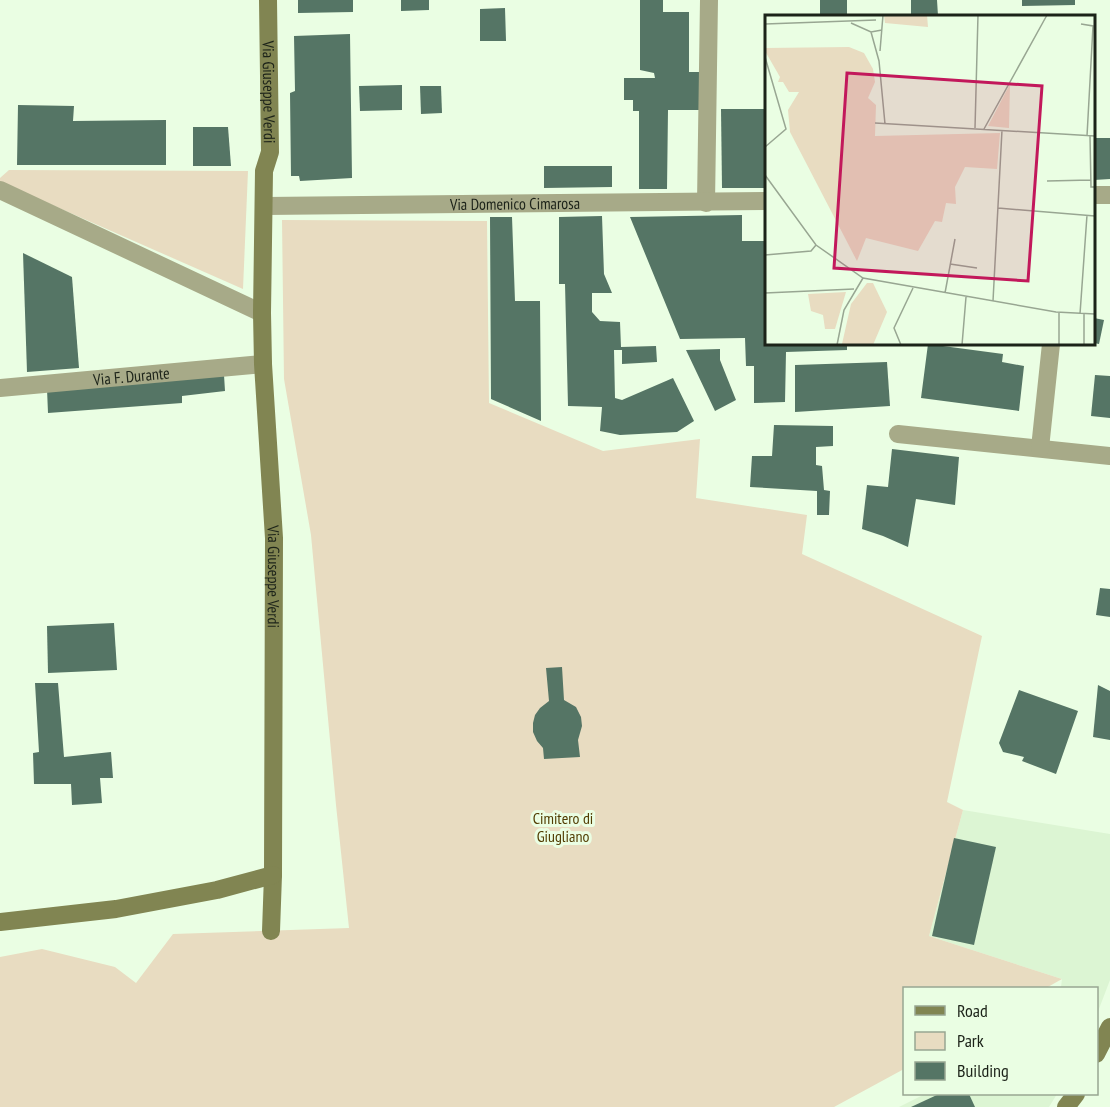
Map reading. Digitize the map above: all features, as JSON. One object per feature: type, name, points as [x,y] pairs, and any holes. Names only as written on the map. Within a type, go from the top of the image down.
[{"type":"street","name":"Via Giuseppe Verdi","points":[[268,0],[270,152],[264,171],[262,313],[274,538],[271,931]]},
{"type":"street","points":[[706,203],[709,0]]},
{"type":"street","points":[[0,190],[262,313]]},
{"type":"street","name":"Via Domenico Cimarosa","points":[[265,206],[765,201]]},
{"type":"street","points":[[1040,448],[1051,345]]},
{"type":"street","name":"Via F. Durante","points":[[0,388],[263,364]]},
{"type":"street","points":[[898,434],[1110,456]]},
{"type":"street","points":[[0,922],[117,909],[218,890],[273,875]]},
{"type":"street","points":[[1098,1050],[1110,1027]]},
{"type":"street","points":[[1066,1107],[1075,1095]]},
{"type":"shaded area","points":[[963,810],[1110,834],[1110,980],[1098,1011],[1098,987],[1061,987],[1062,979],[929,936]]},
{"type":"shaded area","points":[[923,1095],[1056,1095],[1049,1107],[899,1107]]},
{"type":"green space","points":[[9,170],[248,171],[243,289],[0,182],[0,178]]},
{"type":"green space","name":"Cimitero di Giugliano","points":[[282,220],[487,221],[489,403],[603,451],[700,439],[696,498],[807,515],[802,554],[982,636],[947,802],[963,810],[929,936],[1062,979],[1048,987],[903,987],[903,1070],[834,1107],[0,1107],[0,957],[42,949],[115,967],[136,983],[173,934],[349,928],[311,535],[284,379]]},
{"type":"building","points":[[298,0],[353,0],[353,12],[298,13]]},
{"type":"building","points":[[401,0],[429,0],[429,10],[401,11]]},
{"type":"building","points":[[640,0],[663,0],[663,12],[689,12],[689,72],[699,72],[699,110],[668,110],[667,189],[639,189],[639,111],[633,111],[633,100],[624,100],[624,78],[655,78],[654,73],[640,70]]},
{"type":"building","points":[[820,0],[847,0],[847,15],[820,15]]},
{"type":"building","points":[[911,0],[937,0],[938,15],[911,15]]},
{"type":"building","points":[[1022,0],[1075,0],[1075,5],[1022,6]]},
{"type":"building","points":[[505,8],[506,41],[480,41],[480,9]]},
{"type":"building","points":[[350,34],[352,178],[300,181],[299,176],[291,176],[290,93],[295,91],[294,36]]},
{"type":"building","points":[[402,85],[402,110],[360,111],[359,86]]},
{"type":"building","points":[[420,86],[441,86],[442,113],[421,114]]},
{"type":"building","points":[[18,105],[74,106],[73,121],[166,120],[166,165],[17,165]]},
{"type":"building","points":[[721,109],[765,109],[765,188],[722,188]]},
{"type":"building","points":[[193,127],[228,127],[231,166],[193,166]]},
{"type":"building","points":[[1095,138],[1110,138],[1110,179],[1095,180]]},
{"type":"building","points":[[544,166],[612,166],[612,187],[544,188]]},
{"type":"building","points":[[742,215],[742,241],[765,241],[765,345],[847,345],[847,350],[786,352],[785,402],[754,403],[754,366],[746,366],[745,338],[680,339],[630,217]]},
{"type":"building","points":[[602,216],[604,274],[612,293],[592,293],[592,312],[600,321],[620,322],[621,347],[656,346],[657,362],[622,364],[622,350],[614,350],[615,398],[622,400],[673,378],[694,421],[677,432],[620,435],[600,431],[602,407],[568,406],[565,284],[559,284],[559,217]]},
{"type":"building","points":[[490,217],[512,217],[515,301],[540,301],[541,421],[491,399]]},
{"type":"building","points":[[23,253],[72,277],[79,368],[27,372]]},
{"type":"building","points":[[1095,318],[1104,320],[1099,344],[1095,343]]},
{"type":"building","points":[[928,345],[1003,354],[1002,362],[1024,366],[1019,411],[921,398]]},
{"type":"building","points":[[720,349],[720,360],[736,400],[715,411],[686,350]]},
{"type":"building","points":[[887,362],[890,406],[795,412],[795,365]]},
{"type":"building","points":[[224,375],[225,391],[182,396],[182,403],[48,413],[47,389]]},
{"type":"building","points":[[1095,375],[1110,376],[1110,418],[1091,416]]},
{"type":"building","points":[[774,425],[833,426],[833,446],[816,447],[816,465],[822,466],[824,490],[830,491],[829,515],[817,515],[817,491],[750,487],[752,456],[772,456]]},
{"type":"building","points":[[892,449],[959,457],[955,505],[916,499],[908,547],[862,529],[867,485],[888,487]]},
{"type":"building","points":[[1100,588],[1110,589],[1110,617],[1096,615]]},
{"type":"building","points":[[114,623],[117,670],[48,673],[47,626]]},
{"type":"building","points":[[562,667],[564,700],[576,707],[581,717],[582,726],[578,740],[580,757],[544,759],[543,748],[533,732],[533,723],[540,708],[549,701],[546,668]]},
{"type":"building","points":[[35,683],[58,683],[64,757],[111,752],[113,778],[100,778],[102,803],[72,805],[71,784],[34,784],[33,753],[39,752]]},
{"type":"building","points":[[1098,685],[1110,691],[1110,740],[1093,737]]},
{"type":"building","points":[[1019,690],[1078,711],[1056,774],[1022,761],[1024,757],[1003,752],[999,743]]},
{"type":"building","points":[[954,838],[996,847],[974,945],[932,936]]},
{"type":"building","points":[[937,1095],[969,1095],[975,1107],[911,1107]]}]
